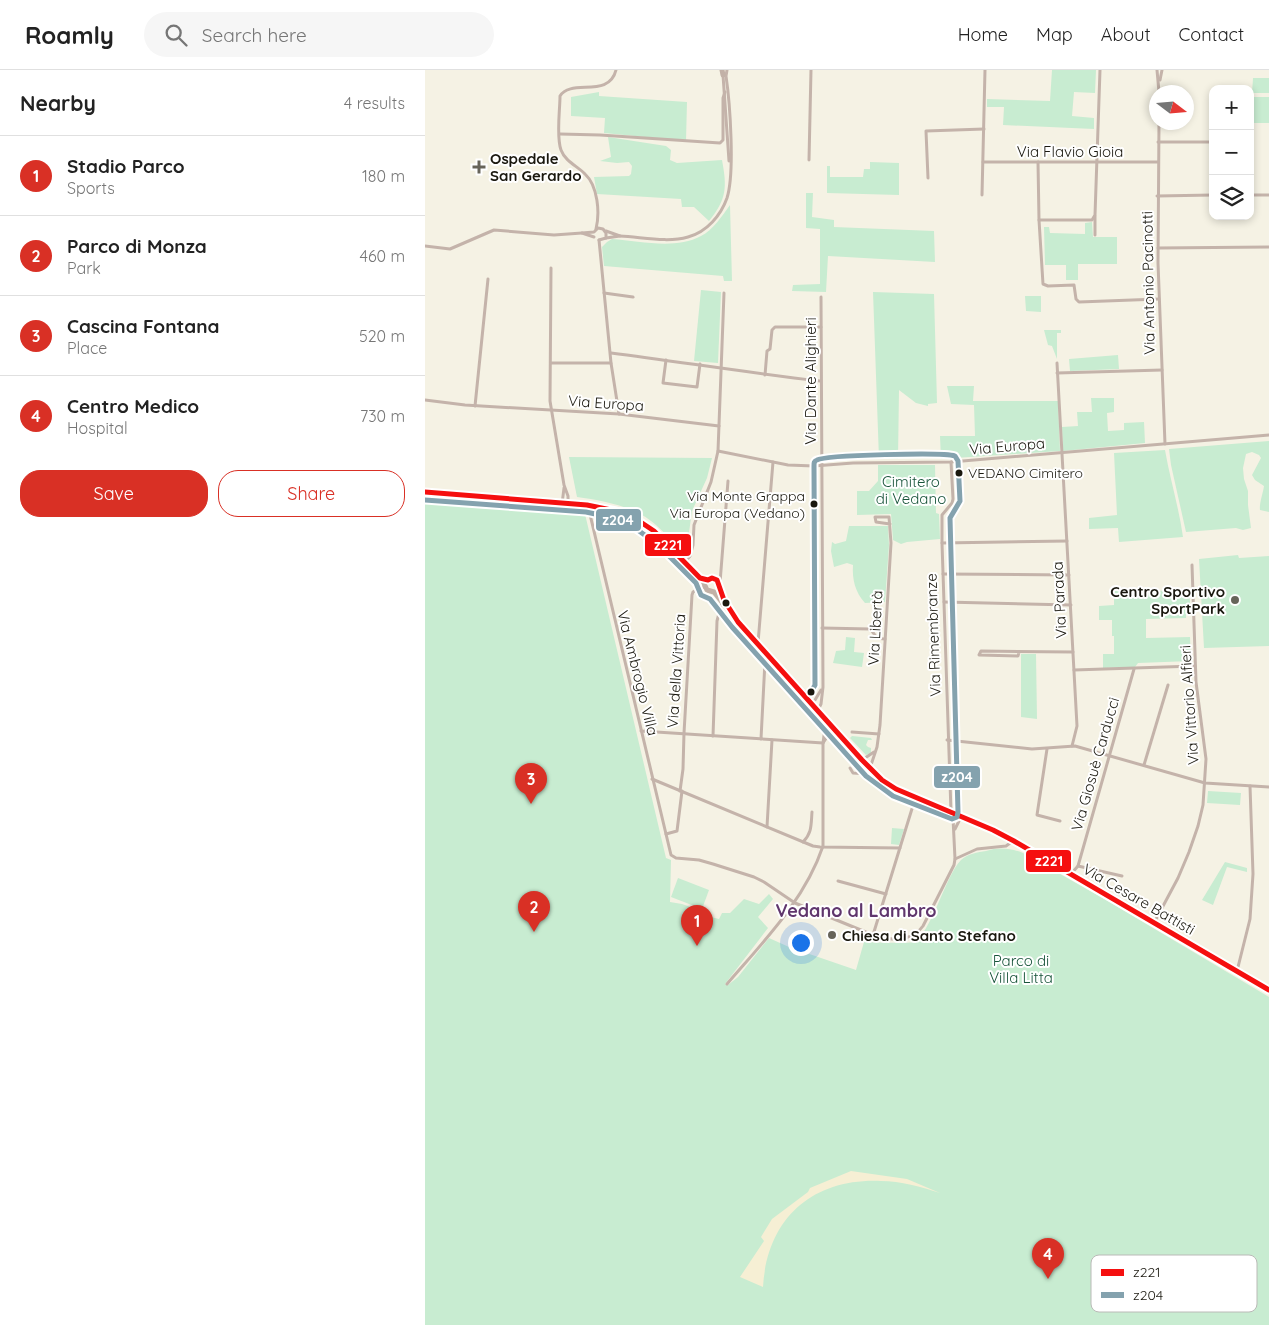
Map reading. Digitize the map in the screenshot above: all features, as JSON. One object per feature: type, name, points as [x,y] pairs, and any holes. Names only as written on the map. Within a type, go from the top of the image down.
[{"type":"main road","name":"Via Cesare Battisti","points":[[425,492],[587,505],[616,511],[636,519],[661,537],[706,583],[709,591],[717,588]]},
{"type":"main road","name":"Via Cesare Battisti","points":[[706,583],[717,580],[717,588],[724,603],[758,644],[870,769],[896,789],[915,799],[961,816],[1014,840],[1269,990]]},
{"type":"street","points":[[594,237],[597,215],[596,198],[588,177],[561,152],[559,134],[560,96],[562,92],[578,88],[605,85],[614,78],[616,70]]},
{"type":"street","points":[[809,160],[811,70]]},
{"type":"street","points":[[982,195],[985,70]]},
{"type":"street","points":[[1095,235],[1100,70]]},
{"type":"street","points":[[1157,70],[1163,70],[1159,83],[1157,70]]},
{"type":"street","points":[[725,72],[728,115]]},
{"type":"street","points":[[582,233],[599,240],[620,236],[673,239],[695,235],[719,215],[727,197],[730,177],[725,72]]},
{"type":"street","points":[[559,134],[721,144],[723,140],[723,98],[725,92]]},
{"type":"street","points":[[928,178],[926,131],[983,129]]},
{"type":"street","name":"Via Antonio Pacinotti","points":[[1159,130],[1157,196],[1159,299],[1165,444]]},
{"type":"street","points":[[1158,142],[1209,142]]},
{"type":"street","name":"Via Flavio Gioia","points":[[983,162],[1158,162]]},
{"type":"street","points":[[1038,162],[1043,284],[1048,286],[1074,285],[1077,301],[1159,299]]},
{"type":"street","points":[[1157,196],[1209,195]]},
{"type":"street","points":[[1254,195],[1269,195]]},
{"type":"street","points":[[1039,220],[1092,220],[1095,215]]},
{"type":"street","points":[[425,246],[450,249],[494,230],[559,235],[582,233],[601,228],[620,236]]},
{"type":"street","points":[[605,238],[606,231]]},
{"type":"street","points":[[599,240],[611,363],[619,414]]},
{"type":"street","points":[[1158,248],[1269,247]]},
{"type":"street","points":[[551,268],[552,411],[564,485],[565,504]]},
{"type":"street","points":[[475,406],[488,279]]},
{"type":"street","points":[[604,293],[633,297]]},
{"type":"street","points":[[685,563],[691,551],[694,525],[711,482],[718,451],[724,294]]},
{"type":"street","name":"Via Dante Alighieri","points":[[818,710],[821,704],[823,687],[821,297]]},
{"type":"street","points":[[765,375],[767,351],[770,349],[772,330],[775,327],[821,327]]},
{"type":"street","points":[[611,353],[820,381]]},
{"type":"street","points":[[666,360],[663,383],[697,388],[700,364]]},
{"type":"street","points":[[551,363],[611,363]]},
{"type":"street","name":"Via Parada","points":[[1057,363],[1077,726],[1072,746]]},
{"type":"street","points":[[1057,373],[1161,370]]},
{"type":"street","name":"Via Europa","points":[[425,400],[475,406],[619,414],[719,426]]},
{"type":"street","name":"Via Europa","points":[[718,451],[800,466],[821,466],[853,463],[951,462],[1269,435]]},
{"type":"street","points":[[758,644],[773,462]]},
{"type":"street","name":"Via Rimembranze","points":[[951,462],[953,498],[942,514],[942,542],[947,740],[955,859]]},
{"type":"street","points":[[717,588],[721,573],[728,481]]},
{"type":"street","name":"Via Ambrogio Villa","points":[[587,505],[665,834],[673,858],[699,860],[754,878],[764,882],[795,903]]},
{"type":"street","points":[[875,517],[889,517],[889,524],[876,522],[875,517]]},
{"type":"street","name":"Via Libertà","points":[[870,769],[879,734],[891,543],[889,524]]},
{"type":"street","points":[[942,542],[1067,541]]},
{"type":"street","name":"Via Vittorio Alfieri","points":[[1155,923],[1178,878],[1197,829],[1203,805],[1206,758],[1196,682],[1192,565]]},
{"type":"street","points":[[706,583],[721,573]]},
{"type":"street","points":[[943,574],[1069,575]]},
{"type":"street","name":"Via della Vittoria","points":[[665,834],[677,831],[683,769],[693,592],[706,583]]},
{"type":"street","points":[[944,602],[1071,605]]},
{"type":"street","points":[[713,736],[717,621],[724,603]]},
{"type":"street","points":[[822,628],[869,629],[878,639],[885,639]]},
{"type":"street","points":[[1019,652],[1018,656],[979,655],[981,651],[1073,652]]},
{"type":"street","points":[[761,739],[765,661]]},
{"type":"street","points":[[1074,670],[1195,666]]},
{"type":"street","name":"Via Giosuè Carducci","points":[[1071,874],[1078,866],[1134,669]]},
{"type":"street","points":[[1145,765],[1167,685]]},
{"type":"street","points":[[811,702],[823,687]]},
{"type":"street","points":[[727,984],[795,903],[820,856],[823,846],[823,743],[826,720]]},
{"type":"street","points":[[823,743],[835,730]]},
{"type":"street","points":[[641,731],[823,743]]},
{"type":"street","points":[[852,732],[879,734]]},
{"type":"street","points":[[767,827],[772,740]]},
{"type":"street","points":[[947,740],[1032,749],[1072,746],[1110,755],[1205,783],[1269,787]]},
{"type":"street","points":[[862,760],[874,754],[877,747]]},
{"type":"street","points":[[1047,749],[1037,815],[1060,821]]},
{"type":"street","points":[[851,768],[853,773],[861,774],[868,774],[870,769]]},
{"type":"street","points":[[652,779],[803,842],[820,847],[900,848]]},
{"type":"street","points":[[1237,971],[1250,919],[1253,874],[1250,786]]},
{"type":"street","points":[[873,935],[915,799]]},
{"type":"street","points":[[803,842],[809,836],[811,829],[811,812]]},
{"type":"street","points":[[954,832],[961,816]]},
{"type":"street","points":[[795,903],[879,937],[905,939],[918,933],[950,873],[955,859],[977,849],[1006,846],[1014,840]]},
{"type":"street","points":[[1078,866],[1122,876]]},
{"type":"street","points":[[838,881],[885,894]]},
{"type":"green space","points":[[1052,70],[1096,70],[1095,93],[1074,92],[1072,116],[1094,118],[1094,129],[1003,125],[1004,107],[987,107],[987,99],[1050,101]]},
{"type":"green space","points":[[1253,78],[1269,78],[1269,93],[1254,93]]},
{"type":"green space","points":[[599,92],[599,96],[687,102],[686,141],[604,133],[605,118],[571,116],[571,97]]},
{"type":"green space","points":[[1254,97],[1269,97],[1269,123],[1254,123]]},
{"type":"green space","points":[[608,137],[666,146],[671,150],[670,160],[677,163],[722,160],[725,178],[724,192],[719,206],[709,221],[694,207],[682,207],[681,199],[597,194],[594,177],[629,176],[631,174],[632,166],[629,162],[600,161],[611,157]]},
{"type":"green space","points":[[870,162],[899,163],[899,195],[827,193],[827,166],[830,166],[830,177],[863,177],[864,169],[870,169]]},
{"type":"green space","points":[[806,193],[813,193],[812,217],[834,220],[834,227],[934,231],[935,262],[828,256],[826,292],[792,291],[793,285],[820,284],[820,229],[806,228]]},
{"type":"green space","points":[[730,205],[732,281],[724,281],[723,276],[604,266],[602,247],[612,239],[657,244],[680,243],[691,240],[709,230]]},
{"type":"green space","points":[[1092,222],[1093,237],[1117,237],[1117,264],[1078,264],[1078,280],[1066,280],[1066,265],[1045,265],[1044,227],[1049,227],[1050,233],[1085,234],[1085,223]]},
{"type":"green space","points":[[701,290],[721,292],[718,363],[694,361]]},
{"type":"green space","points":[[873,292],[934,294],[937,403],[928,404],[928,406],[916,403],[899,390],[898,459],[879,459]]},
{"type":"green space","points":[[1025,296],[1041,296],[1041,312],[1026,311]]},
{"type":"green space","points":[[1044,330],[1061,330],[1061,333],[1057,333],[1057,359],[1052,346],[1048,345]]},
{"type":"green space","points":[[1118,355],[1119,369],[1070,371],[1069,359]]},
{"type":"green space","points":[[947,386],[974,386],[973,401],[1058,401],[1060,451],[941,459],[940,436],[975,436],[974,405],[951,404]]},
{"type":"green space","points":[[1091,398],[1114,398],[1114,412],[1107,413],[1108,431],[1124,430],[1124,423],[1144,422],[1145,443],[1063,451],[1062,427],[1078,426],[1077,412],[1092,412]]},
{"type":"green space","points":[[1269,441],[1269,512],[1260,510],[1264,486],[1255,480],[1252,475],[1261,458],[1252,452],[1246,454],[1243,468],[1248,491],[1251,528],[1243,530],[1236,528],[1186,532],[1169,449]]},
{"type":"green space","points":[[1165,450],[1183,537],[1119,542],[1118,528],[1089,529],[1089,518],[1117,515],[1114,453]]},
{"type":"green space","points":[[569,457],[712,458],[707,478],[692,511],[687,547],[681,551],[666,534],[639,513],[619,505],[577,497]]},
{"type":"green space","name":"Cimitero di Vedano","points":[[878,465],[935,465],[936,513],[939,514],[940,539],[901,544],[893,540],[891,514],[857,515],[857,491],[869,491],[878,481]]},
{"type":"green space","name":"Parco di Villa Litta","points":[[425,499],[580,511],[585,514],[666,858],[671,860],[670,902],[682,904],[699,910],[699,914],[719,919],[722,913],[730,913],[744,899],[759,904],[769,894],[773,899],[758,917],[768,928],[725,984],[728,985],[738,977],[769,938],[789,947],[856,970],[864,942],[910,943],[920,937],[932,917],[949,879],[963,858],[976,853],[1005,849],[1023,853],[1269,997],[1269,1325],[425,1325]]},
{"type":"green space","points":[[849,526],[888,526],[889,545],[885,602],[865,603],[855,585],[853,565],[847,563],[834,567],[831,551],[832,542],[835,544],[846,541]]},
{"type":"green space","name":"Centro Sportivo SportPark","points":[[1238,555],[1239,558],[1269,556],[1269,646],[1204,648],[1199,559]]},
{"type":"green space","points":[[1157,589],[1158,591],[1189,589],[1191,615],[1186,615],[1186,618],[1146,619],[1146,638],[1190,637],[1191,661],[1138,663],[1135,667],[1103,668],[1103,654],[1114,654],[1114,636],[1112,636],[1112,620],[1099,620],[1099,606],[1114,605],[1114,591]]},
{"type":"green space","points":[[846,637],[855,638],[854,652],[864,653],[862,667],[833,663],[836,651],[845,650]]},
{"type":"green space","points":[[1021,654],[1036,654],[1037,719],[1021,717]]},
{"type":"green space","points":[[852,736],[871,738],[872,740],[868,740],[866,745],[871,748],[871,753],[866,755],[850,738]]},
{"type":"green space","points":[[1208,791],[1241,793],[1240,805],[1207,803]]},
{"type":"green space","points":[[892,828],[904,829],[899,845],[891,844]]},
{"type":"green space","points":[[1225,862],[1247,868],[1247,872],[1227,867],[1213,905],[1202,900]]},
{"type":"green space","points":[[678,878],[709,890],[702,909],[671,897]]},
{"type":"sand","points":[[851,1171],[907,1179],[940,1193],[911,1185],[881,1181],[856,1182],[834,1187],[814,1195],[798,1207],[784,1223],[773,1241],[766,1263],[763,1287],[740,1277],[764,1241],[761,1237],[772,1219],[808,1192],[810,1188]]},
{"type":"transit line","name":"z204","points":[[425,500],[586,512],[614,518],[632,526],[656,543],[696,583],[701,595],[710,599],[732,627],[866,776],[893,796],[952,819],[957,817],[958,812],[950,518],[960,501],[958,461],[955,456],[930,454],[861,455],[825,458],[815,462],[815,685],[811,692]]},
{"type":"transit line","name":"z221","points":[[425,492],[587,505],[616,511],[636,519],[654,531],[700,578],[717,580],[724,600],[738,622],[882,780],[896,789],[993,830],[1014,841],[1269,990]]},
{"type":"place","name":"Ospedale San Gerardo","points":[[479,167]]},
{"type":"place","name":"VEDANO Cimitero","points":[[959,473]]},
{"type":"place","name":"Via Monte Grappa Via Europa (Vedano)","points":[[814,504]]},
{"type":"place","name":"Centro Sportivo SportPark","points":[[1235,600]]},
{"type":"place","name":"Cascina Fontana","points":[[531,804]]},
{"type":"place","name":"Parco di Monza","points":[[534,932]]},
{"type":"place","name":"Chiesa di Santo Stefano","points":[[832,935]]},
{"type":"place","name":"Stadio Parco","points":[[697,946]]},
{"type":"place","name":"Centro Medico","points":[[1048,1279]]},
{"type":"district","name":"Vedano al Lambro","points":[[856,910]]}]
